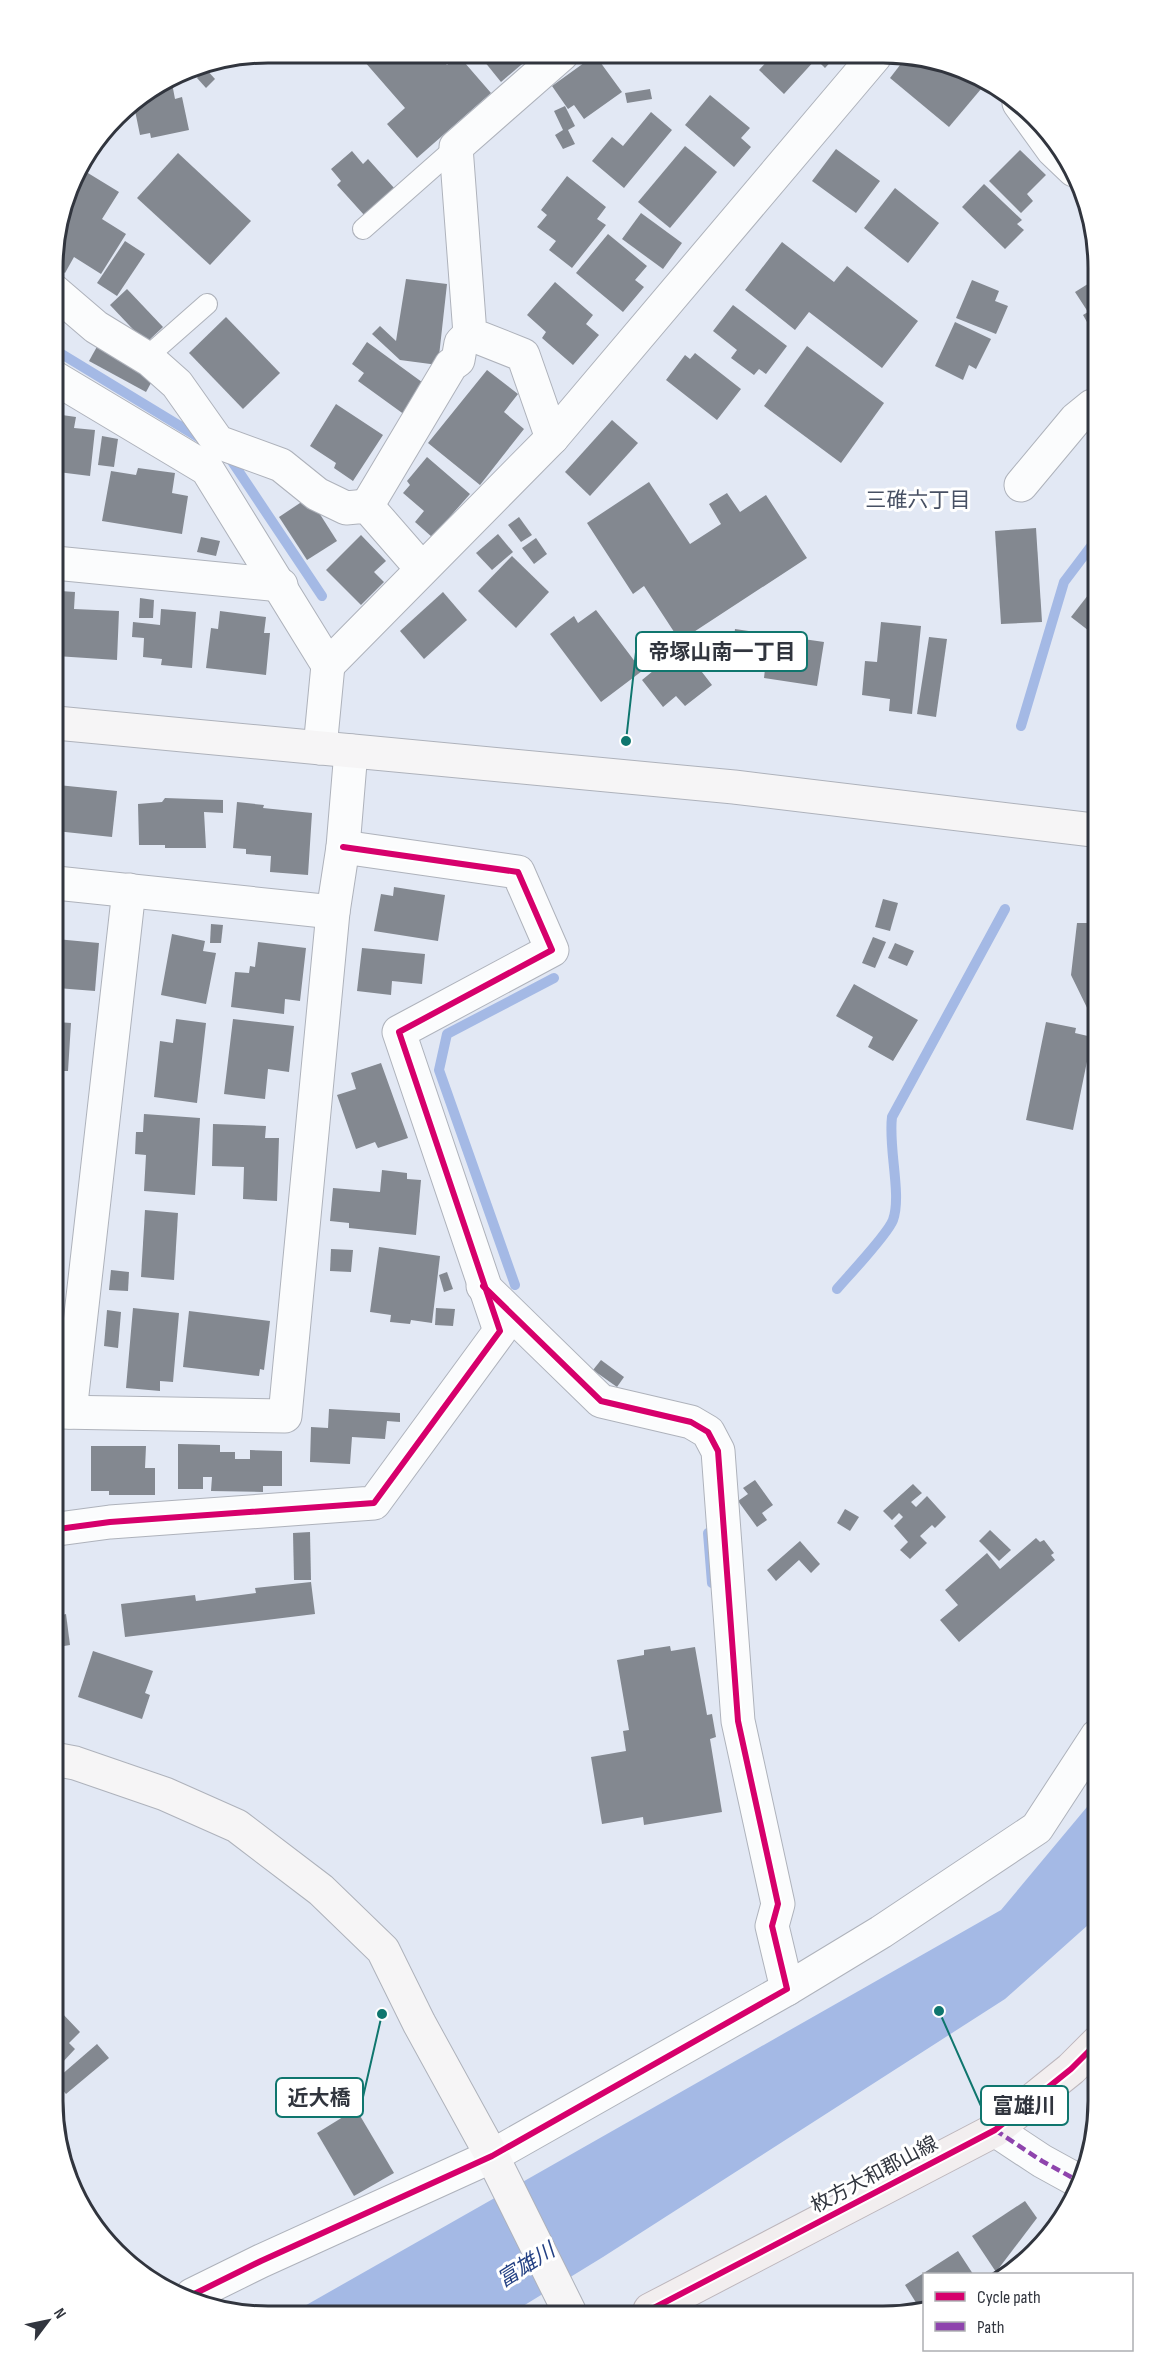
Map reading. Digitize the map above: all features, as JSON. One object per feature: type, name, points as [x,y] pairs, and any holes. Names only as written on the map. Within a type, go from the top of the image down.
[{"type":"main road","name":"枚方大和郡山線","points":[[658,2306],[995,2130],[1071,2069],[1088,2052]]},
{"type":"street","points":[[367,506],[451,365],[458,360],[461,343],[470,334],[456,147],[552,63]]},
{"type":"street","points":[[328,665],[552,438],[869,63]]},
{"type":"street","points":[[63,299],[96,327],[150,360],[177,384],[212,456],[281,585],[328,665],[343,847],[333,912],[285,1416],[64,1412],[129,890]]},
{"type":"street","points":[[470,334],[523,355],[552,438]]},
{"type":"street","points":[[63,382],[212,456],[281,465],[317,494],[346,508],[367,506]]},
{"type":"street","points":[[1021,485],[1076,419],[1088,409]]},
{"type":"street","points":[[367,506],[422,569]]},
{"type":"street","points":[[63,564],[281,585]]},
{"type":"street","points":[[63,724],[735,787],[1088,829]]},
{"type":"street","points":[[63,1528],[110,1522],[374,1503],[500,1331],[399,1032],[552,950],[518,872],[343,847]]},
{"type":"street","points":[[63,884],[333,912]]},
{"type":"street","points":[[483,1286],[601,1401],[692,1422],[708,1432],[718,1451],[738,1721],[778,1904],[772,1926],[787,1989]]},
{"type":"street","points":[[196,2293],[492,2156],[787,1989],[881,1932],[1037,1828],[1088,1750]]},
{"type":"street","points":[[63,1761],[165,1794],[237,1826],[321,1890],[383,1950],[419,2023],[492,2156],[562,2299]]},
{"type":"street","points":[[995,2130],[1073,2178]]},
{"type":"lane","points":[[363,229],[456,147]]},
{"type":"lane","points":[[150,360],[157,348],[207,304]]},
{"type":"water","points":[[1088,1806],[1088,1925],[1005,1999],[603,2257],[523,2306],[305,2306],[1001,1910]]},
{"type":"building","points":[[366,63],[445,63],[447,65],[465,63],[491,93],[417,158],[387,124],[405,108]]},
{"type":"building","points":[[486,63],[523,63],[501,82]]},
{"type":"building","points":[[584,63],[601,63],[622,92],[584,119],[574,105],[568,109],[552,86]]},
{"type":"building","points":[[766,63],[812,63],[784,94],[759,70]]},
{"type":"building","points":[[820,63],[830,63],[825,68]]},
{"type":"building","points":[[901,64],[949,74],[981,89],[949,127],[890,78]]},
{"type":"building","points":[[209,72],[215,79],[206,88],[197,78]]},
{"type":"building","points":[[173,86],[175,99],[182,97],[189,130],[151,138],[150,133],[140,135],[135,112]]},
{"type":"building","points":[[650,89],[652,99],[627,103],[625,93]]},
{"type":"building","points":[[710,95],[750,128],[741,138],[751,147],[734,167],[685,125]]},
{"type":"building","points":[[565,106],[575,126],[568,130],[575,144],[563,149],[555,135],[563,130],[554,111]]},
{"type":"building","points":[[651,112],[672,130],[624,188],[592,161],[612,137],[623,146]]},
{"type":"building","points":[[685,146],[717,172],[670,228],[638,202]]},
{"type":"building","points":[[836,149],[880,181],[856,213],[812,181]]},
{"type":"building","points":[[1020,150],[1046,175],[1027,194],[1033,201],[1021,213],[989,181]]},
{"type":"building","points":[[352,151],[363,164],[368,159],[395,189],[365,216],[337,185],[341,181],[331,169]]},
{"type":"building","points":[[178,153],[251,221],[210,265],[137,198]]},
{"type":"building","points":[[87,172],[119,192],[102,219],[126,234],[101,274],[74,257],[65,273],[63,272],[63,255],[70,215]]},
{"type":"building","points":[[567,176],[606,207],[597,219],[606,225],[572,268],[549,250],[556,241],[537,227],[547,215],[541,210]]},
{"type":"building","points":[[984,184],[1022,220],[1017,224],[1024,230],[1005,249],[962,207]]},
{"type":"building","points":[[895,188],[939,223],[908,263],[864,228]]},
{"type":"building","points":[[641,213],[682,243],[663,269],[622,239]]},
{"type":"building","points":[[608,234],[647,266],[635,280],[644,287],[623,312],[576,273]]},
{"type":"building","points":[[125,241],[145,254],[117,296],[97,283]]},
{"type":"building","points":[[782,242],[834,282],[847,266],[918,321],[882,368],[809,312],[795,330],[745,290]]},
{"type":"building","points":[[406,279],[447,284],[438,365],[400,360],[372,334],[380,326],[396,341]]},
{"type":"building","points":[[972,280],[999,291],[995,301],[1008,306],[996,334],[956,318]]},
{"type":"building","points":[[555,282],[593,315],[586,324],[599,335],[573,365],[542,338],[546,332],[527,315]]},
{"type":"building","points":[[1088,284],[1088,312],[1075,292]]},
{"type":"building","points":[[127,289],[163,327],[146,343],[110,305]]},
{"type":"building","points":[[733,305],[787,346],[766,374],[759,369],[754,375],[731,358],[737,350],[713,331]]},
{"type":"building","points":[[1088,312],[1088,324],[1083,315]]},
{"type":"building","points":[[226,317],[280,373],[243,409],[189,353]]},
{"type":"building","points":[[955,322],[991,339],[976,369],[969,365],[963,380],[935,366]]},
{"type":"building","points":[[367,342],[426,385],[405,415],[358,381],[364,373],[352,364]]},
{"type":"building","points":[[99,343],[156,374],[146,392],[89,361]]},
{"type":"building","points":[[807,346],[884,403],[841,463],[764,406]]},
{"type":"building","points":[[695,353],[741,389],[717,420],[666,380],[685,355],[690,359]]},
{"type":"building","points":[[487,370],[518,394],[504,412],[524,429],[480,485],[428,443]]},
{"type":"building","points":[[336,404],[383,435],[353,481],[334,468],[336,463],[310,446]]},
{"type":"building","points":[[63,415],[76,417],[74,428],[95,430],[90,476],[63,473]]},
{"type":"building","points":[[612,420],[638,443],[590,496],[565,472]]},
{"type":"building","points":[[102,436],[118,439],[114,467],[98,465]]},
{"type":"building","points":[[427,457],[470,494],[432,537],[415,522],[424,511],[403,493],[410,485],[407,481]]},
{"type":"building","points":[[138,468],[175,473],[172,493],[188,496],[182,534],[102,521],[111,471],[136,475]]},
{"type":"building","points":[[649,482],[690,544],[721,524],[709,504],[727,493],[740,512],[766,495],[807,558],[680,641],[644,586],[633,594],[587,523]]},
{"type":"building","points":[[309,497],[337,541],[307,560],[279,517]]},
{"type":"building","points":[[519,517],[532,535],[521,542],[508,525]]},
{"type":"building","points":[[1036,528],[1042,622],[1001,624],[995,531]]},
{"type":"building","points":[[498,534],[513,552],[492,570],[476,553]]},
{"type":"building","points":[[361,535],[386,561],[374,572],[384,582],[361,605],[326,570]]},
{"type":"building","points":[[201,537],[220,541],[216,556],[197,552]]},
{"type":"building","points":[[536,538],[547,554],[534,564],[522,548]]},
{"type":"building","points":[[512,556],[549,592],[516,628],[478,591]]},
{"type":"building","points":[[63,591],[75,592],[74,609],[119,611],[117,660],[63,656]]},
{"type":"building","points":[[443,592],[467,620],[424,659],[400,631]]},
{"type":"building","points":[[1088,595],[1088,630],[1071,617]]},
{"type":"building","points":[[140,598],[154,600],[153,618],[139,618]]},
{"type":"building","points":[[161,609],[196,612],[192,668],[161,665],[162,659],[143,657],[144,638],[132,637],[133,622],[160,625]]},
{"type":"building","points":[[596,610],[642,671],[601,702],[550,634],[574,616],[578,623]]},
{"type":"building","points":[[220,611],[266,617],[264,633],[270,633],[266,675],[206,668],[211,628],[218,629]]},
{"type":"building","points":[[881,622],[921,626],[912,714],[889,711],[890,699],[862,695],[865,661],[877,662]]},
{"type":"building","points":[[735,629],[824,642],[817,686],[764,678],[765,669],[731,664]]},
{"type":"building","points":[[929,637],[947,639],[936,717],[917,714]]},
{"type":"building","points":[[662,640],[673,654],[677,651],[689,667],[695,663],[712,685],[685,706],[676,696],[663,707],[642,680],[653,671],[642,656]]},
{"type":"building","points":[[63,786],[117,791],[112,837],[63,832]]},
{"type":"building","points":[[165,798],[223,800],[223,813],[204,812],[206,848],[165,848],[165,845],[139,845],[138,804],[162,802]]},
{"type":"building","points":[[237,802],[264,805],[263,808],[312,813],[308,875],[270,872],[271,856],[246,854],[246,849],[233,848]]},
{"type":"building","points":[[394,887],[445,895],[438,941],[374,931],[381,894],[393,896]]},
{"type":"building","points":[[883,899],[898,903],[890,931],[875,927]]},
{"type":"building","points":[[1077,923],[1088,923],[1088,1010],[1071,975]]},
{"type":"building","points":[[211,924],[223,925],[221,943],[210,943]]},
{"type":"building","points":[[172,934],[205,941],[203,951],[216,953],[206,1004],[161,995]]},
{"type":"building","points":[[873,937],[886,942],[875,968],[862,963]]},
{"type":"building","points":[[63,940],[99,943],[95,991],[63,988]]},
{"type":"building","points":[[258,942],[306,948],[300,1001],[285,999],[284,1014],[231,1007],[235,972],[249,973],[250,966],[255,967]]},
{"type":"building","points":[[895,943],[914,951],[907,966],[888,958]]},
{"type":"building","points":[[362,948],[425,954],[422,984],[392,981],[391,995],[357,991]]},
{"type":"building","points":[[854,984],[918,1020],[893,1061],[868,1047],[873,1037],[836,1016]]},
{"type":"building","points":[[176,1019],[206,1023],[197,1103],[154,1097],[160,1041],[173,1043]]},
{"type":"building","points":[[233,1019],[294,1026],[289,1072],[268,1069],[265,1099],[224,1094]]},
{"type":"building","points":[[63,1022],[71,1023],[68,1071],[63,1071]]},
{"type":"building","points":[[1046,1022],[1076,1028],[1075,1033],[1088,1036],[1088,1057],[1073,1130],[1026,1120]]},
{"type":"building","points":[[381,1063],[408,1138],[378,1148],[375,1142],[356,1149],[337,1095],[356,1089],[351,1073]]},
{"type":"building","points":[[144,1114],[200,1118],[195,1195],[144,1191],[146,1155],[135,1154],[136,1132],[143,1132]]},
{"type":"building","points":[[213,1124],[266,1126],[265,1138],[279,1138],[277,1201],[243,1199],[244,1167],[212,1166]]},
{"type":"building","points":[[382,1170],[407,1173],[407,1179],[421,1180],[416,1235],[349,1228],[349,1223],[330,1221],[333,1188],[380,1192]]},
{"type":"building","points":[[145,1210],[178,1213],[174,1280],[141,1277]]},
{"type":"building","points":[[379,1247],[440,1256],[432,1323],[411,1320],[410,1324],[390,1322],[391,1315],[370,1312]]},
{"type":"building","points":[[331,1249],[353,1250],[351,1272],[330,1271]]},
{"type":"building","points":[[111,1270],[129,1272],[128,1291],[109,1290]]},
{"type":"building","points":[[447,1272],[453,1289],[444,1292],[439,1275]]},
{"type":"building","points":[[133,1308],[179,1313],[173,1382],[160,1381],[160,1391],[126,1388]]},
{"type":"building","points":[[436,1308],[455,1309],[453,1326],[435,1325]]},
{"type":"building","points":[[107,1310],[121,1312],[118,1348],[104,1346]]},
{"type":"building","points":[[189,1311],[270,1321],[264,1370],[260,1369],[259,1376],[183,1367]]},
{"type":"building","points":[[601,1360],[624,1377],[617,1387],[593,1370]]},
{"type":"building","points":[[329,1409],[400,1413],[400,1422],[387,1421],[385,1439],[352,1437],[350,1464],[310,1462],[311,1427],[328,1428]]},
{"type":"building","points":[[178,1444],[220,1445],[220,1452],[235,1452],[235,1459],[250,1459],[250,1450],[282,1451],[282,1486],[263,1486],[263,1492],[211,1491],[212,1477],[203,1477],[203,1489],[178,1489]]},
{"type":"building","points":[[91,1446],[146,1446],[145,1468],[155,1468],[155,1495],[109,1495],[109,1491],[91,1491]]},
{"type":"building","points":[[755,1480],[773,1505],[762,1513],[767,1520],[757,1527],[738,1501],[748,1494],[743,1488]]},
{"type":"building","points":[[913,1484],[922,1493],[911,1502],[916,1507],[927,1496],[946,1517],[935,1528],[932,1525],[920,1536],[927,1543],[910,1559],[900,1550],[908,1542],[894,1526],[903,1517],[899,1513],[892,1520],[883,1511]]},
{"type":"building","points":[[845,1509],[859,1517],[850,1531],[837,1523]]},
{"type":"building","points":[[990,1530],[1011,1550],[999,1561],[979,1541]]},
{"type":"building","points":[[310,1532],[311,1580],[294,1580],[293,1533]]},
{"type":"building","points":[[1036,1538],[1040,1542],[1044,1540],[1054,1553],[1051,1555],[1055,1560],[959,1642],[940,1620],[958,1605],[945,1590],[987,1553],[1000,1569]]},
{"type":"building","points":[[800,1541],[820,1564],[811,1573],[799,1560],[776,1581],[767,1570]]},
{"type":"building","points":[[311,1582],[315,1614],[125,1637],[121,1604],[195,1595],[196,1601],[256,1593],[255,1588]]},
{"type":"building","points":[[66,1614],[70,1645],[63,1646],[63,1615]]},
{"type":"building","points":[[670,1646],[671,1651],[695,1647],[707,1715],[712,1714],[716,1737],[710,1739],[722,1812],[644,1825],[643,1817],[602,1824],[591,1757],[626,1751],[623,1731],[629,1730],[617,1660],[644,1655],[644,1650]]},
{"type":"building","points":[[93,1651],[153,1671],[145,1693],[150,1695],[142,1719],[78,1697]]},
{"type":"building","points":[[63,2014],[80,2032],[69,2043],[75,2049],[63,2062]]},
{"type":"building","points":[[97,2044],[109,2058],[66,2094],[63,2090],[63,2073]]},
{"type":"building","points":[[356,2109],[394,2173],[354,2196],[317,2133]]},
{"type":"building","points":[[1025,2201],[1037,2218],[996,2272],[972,2236]]},
{"type":"building","points":[[958,2251],[972,2273],[924,2273]]},
{"type":"building","points":[[923,2273],[923,2302],[916,2303],[905,2285]]},
{"type":"waterway","points":[[63,355],[203,440]]},
{"type":"waterway","points":[[229,457],[322,596]]},
{"type":"waterway","points":[[1021,726],[1064,582],[1088,550]]},
{"type":"waterway","points":[[837,1289],[876,1244],[893,1220],[896,1185],[892,1117],[1005,909]]},
{"type":"waterway","points":[[515,1285],[439,1070],[447,1034],[554,978]]},
{"type":"waterway","points":[[708,1533],[712,1583]]},
{"type":"marked path","points":[[995,2130],[1073,2178]]},
{"type":"cycle path","points":[[63,1528],[110,1522],[374,1503],[500,1331],[399,1032],[552,950],[518,872],[343,847]]},
{"type":"cycle path","points":[[196,2293],[492,2156],[787,1989],[772,1926],[778,1904],[738,1721],[718,1451],[708,1432],[691,1422],[601,1401],[483,1286]]},
{"type":"cycle path","points":[[658,2306],[995,2130],[1071,2069],[1088,2052]]},
{"type":"place","name":"帝塚山南一丁目","points":[[626,741]]},
{"type":"place","name":"富雄川","points":[[939,2011]]},
{"type":"place","name":"近大橋","points":[[382,2014]]},
{"type":"district","name":"三碓六丁目","points":[[918,500]]}]
